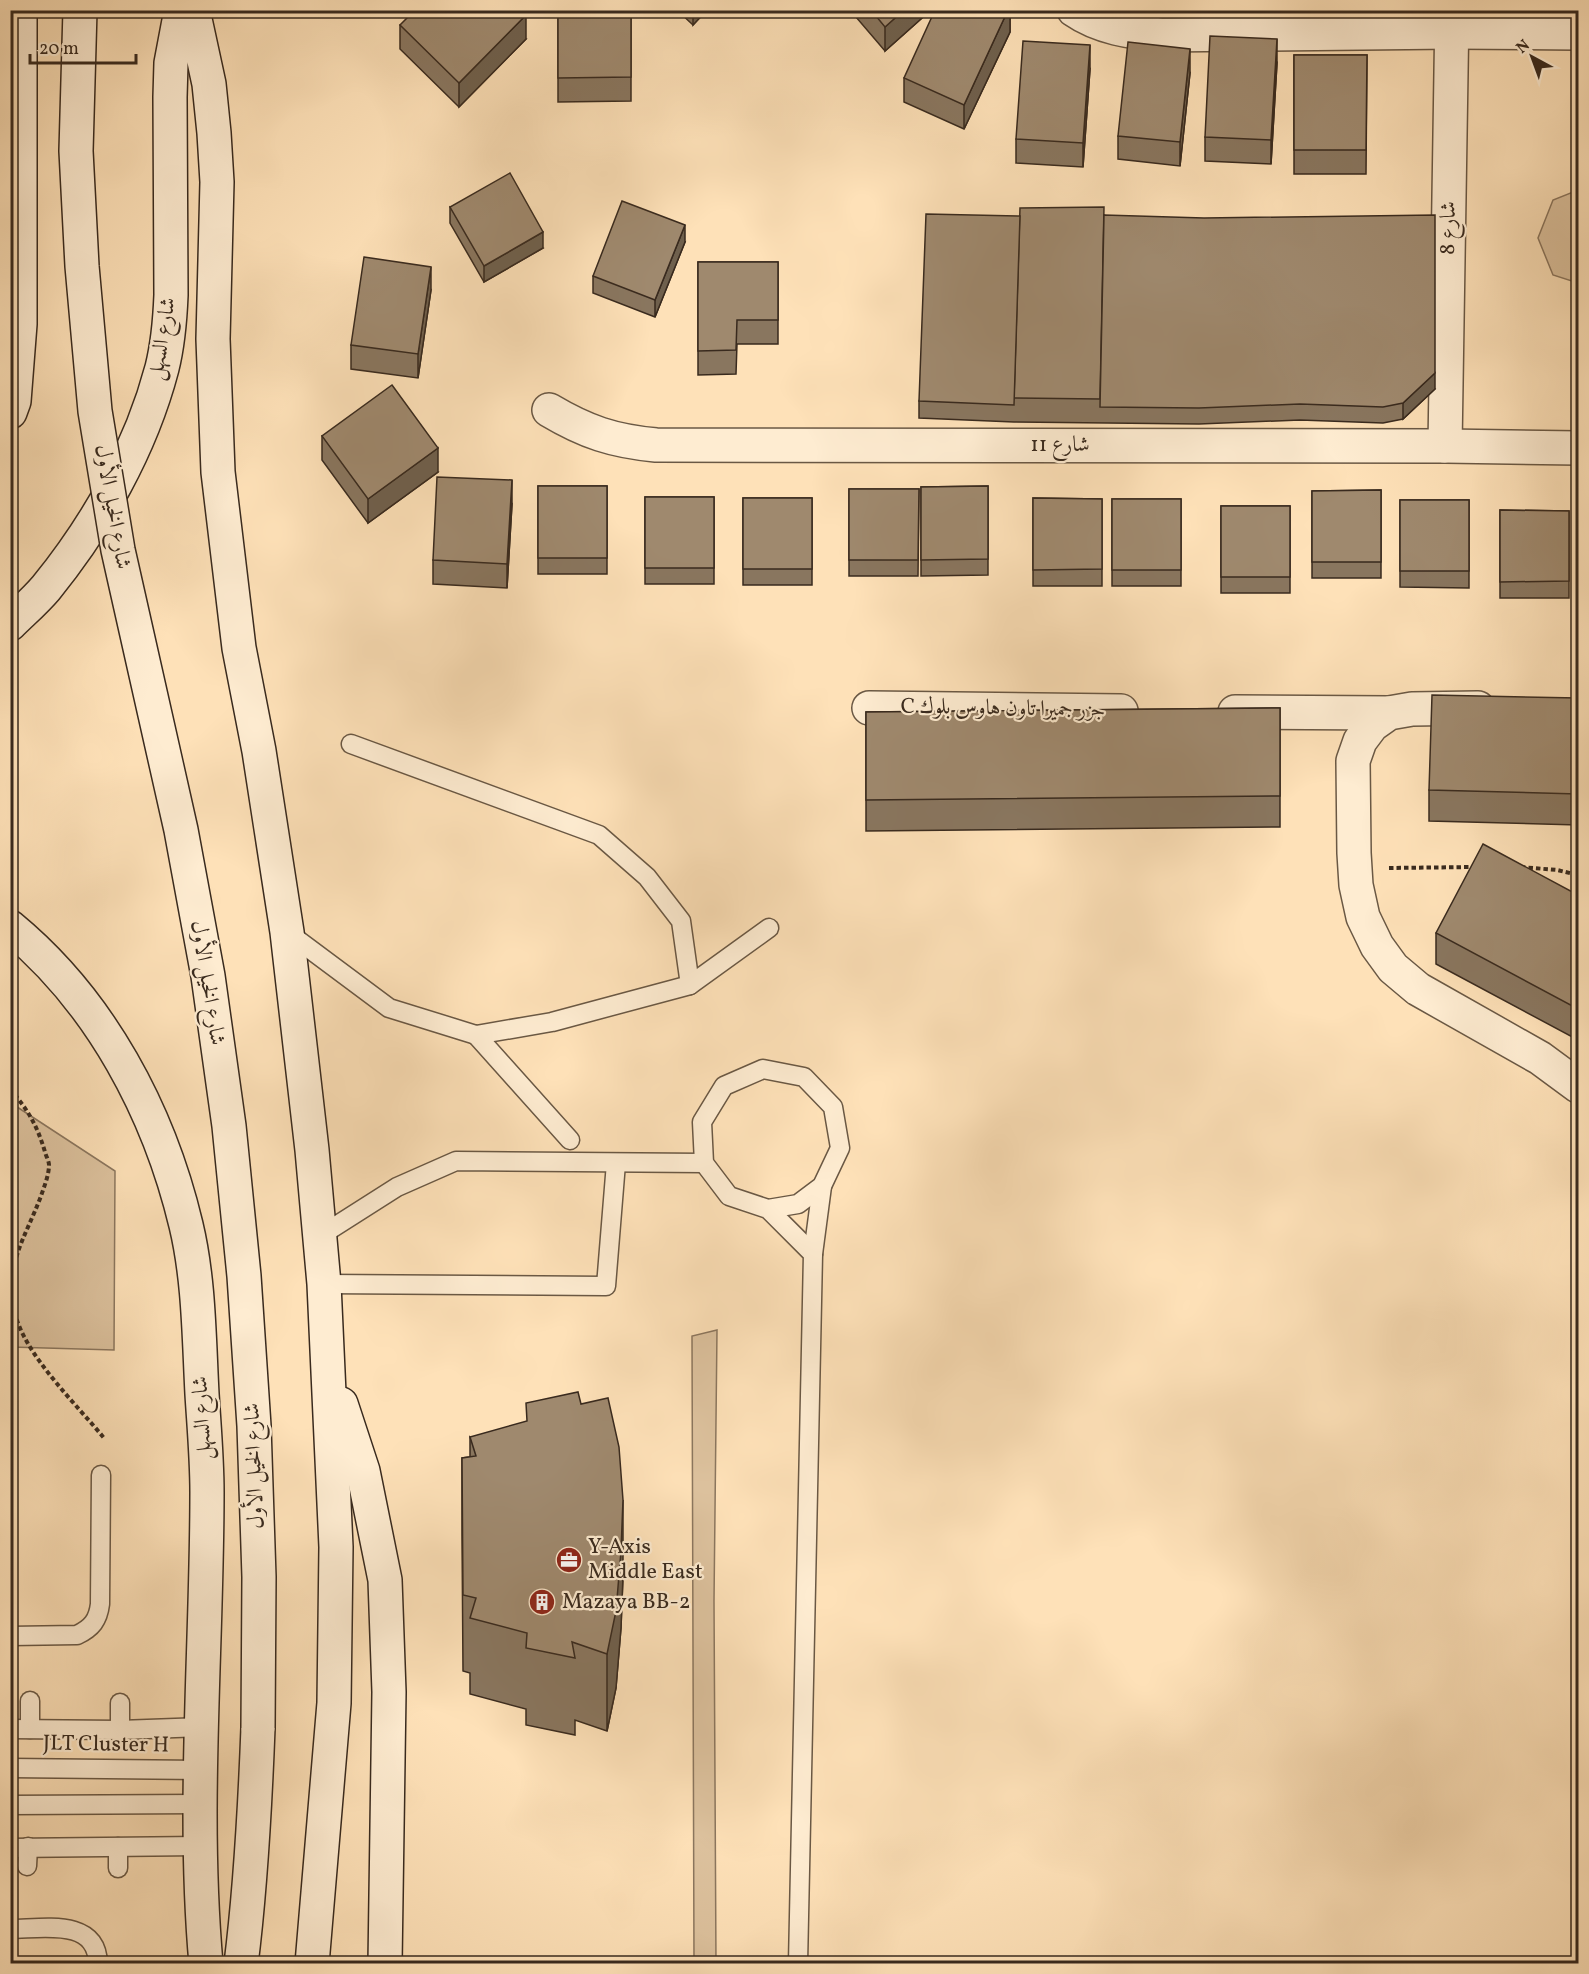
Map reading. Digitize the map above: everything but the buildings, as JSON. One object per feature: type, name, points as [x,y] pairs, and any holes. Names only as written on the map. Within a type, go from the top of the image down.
[{"type":"main road","points":[[10,412],[14,401],[20,324],[20,10]]},
{"type":"main road","name":"شارع الخيل الأول","points":[[80,10],[76,151],[82,266],[95,411],[118,550],[181,830],[208,976],[229,1126],[244,1276],[254,1426],[259,1577],[255,1816],[241,1964]]},
{"type":"main road","name":"شارع السهل","points":[[10,624],[44,590],[82,541],[113,488],[140,433],[163,366],[169,331],[171,296],[171,63],[181,10]]},
{"type":"main road","points":[[193,10],[209,84],[217,182],[213,339],[219,483],[239,648],[259,751],[288,932],[324,1284],[336,1547],[334,1703],[312,1964]]},
{"type":"main road","points":[[1074,10],[1106,26],[1133,33],[1161,35],[1452,21],[1578,33]]},
{"type":"main road","name":"شارع 8","points":[[1446,446],[1452,21]]},
{"type":"main road","name":"شارع 11","points":[[549,410],[574,425],[600,435],[628,442],[656,445],[1578,448]]},
{"type":"main road","name":"C جزر جميرا تاون هاوس بلوك","points":[[869,708],[1153,711]]},
{"type":"main road","points":[[1200,711],[1389,713],[1412,709],[1511,708]]},
{"type":"main road","points":[[1389,713],[1372,725],[1360,741],[1353,761],[1356,885],[1363,917],[1377,946],[1393,968],[1418,989],[1540,1058],[1578,1086]]},
{"type":"main road","name":"شارع السهل","points":[[10,927],[65,981],[107,1037],[142,1099],[168,1161],[186,1226],[197,1293],[207,1490],[200,1804],[202,1921],[206,1964]]},
{"type":"main road","points":[[328,1366],[363,1471],[385,1580],[389,1692],[385,1964]]},
{"type":"lane","points":[[351,744],[599,835],[647,877],[681,921],[690,986]]},
{"type":"lane","points":[[288,932],[389,1008],[476,1035],[552,1022],[690,986],[769,928]]},
{"type":"lane","points":[[476,1035],[570,1140]]},
{"type":"lane","points":[[798,1964],[813,1254],[822,1186],[840,1148],[833,1107],[804,1077],[763,1069],[724,1086],[702,1122],[704,1163],[729,1196],[768,1209],[813,1254]]},
{"type":"lane","points":[[320,1236],[397,1187],[456,1161],[704,1163]]},
{"type":"lane","points":[[324,1284],[606,1286],[616,1163]]},
{"type":"lane","points":[[768,1209],[798,1204],[822,1186]]},
{"type":"lane","points":[[10,1636],[77,1635],[94,1624],[99,1614],[100,1604],[101,1475]]},
{"type":"lane","points":[[30,1701],[30,1729]]},
{"type":"lane","points":[[120,1703],[120,1730]]},
{"type":"lane","points":[[10,1729],[120,1730],[202,1727]]},
{"type":"lane","name":"JLT Cluster H","points":[[10,1768],[201,1770]]},
{"type":"lane","points":[[10,1805],[200,1804]]},
{"type":"lane","points":[[27,1866],[19,1847],[200,1846]]},
{"type":"lane","points":[[118,1847],[118,1868]]},
{"type":"lane","points":[[10,1929],[78,1931],[88,1936],[95,1945],[98,1964]]},
{"type":"path","points":[[1518,866],[1557,870],[1578,875]]},
{"type":"path","points":[[1355,869],[1478,867]]},
{"type":"path","points":[[10,1089],[29,1112],[38,1128],[49,1164],[44,1188],[15,1257],[11,1286],[15,1314],[26,1341],[42,1364],[104,1438]]},
{"type":"shaded area","points":[[1578,190],[1578,283],[1553,275],[1538,238],[1553,200]]},
{"type":"shaded area","points":[[11,1103],[115,1171],[114,1350],[11,1347]]},
{"type":"shaded area","points":[[717,1330],[714,1601],[716,1963],[694,1964],[692,1336]]},
{"type":"place","name":"Y-Axis Middle East","points":[[569,1560]]},
{"type":"place","name":"Mazaya BB-2","points":[[542,1602]]}]
